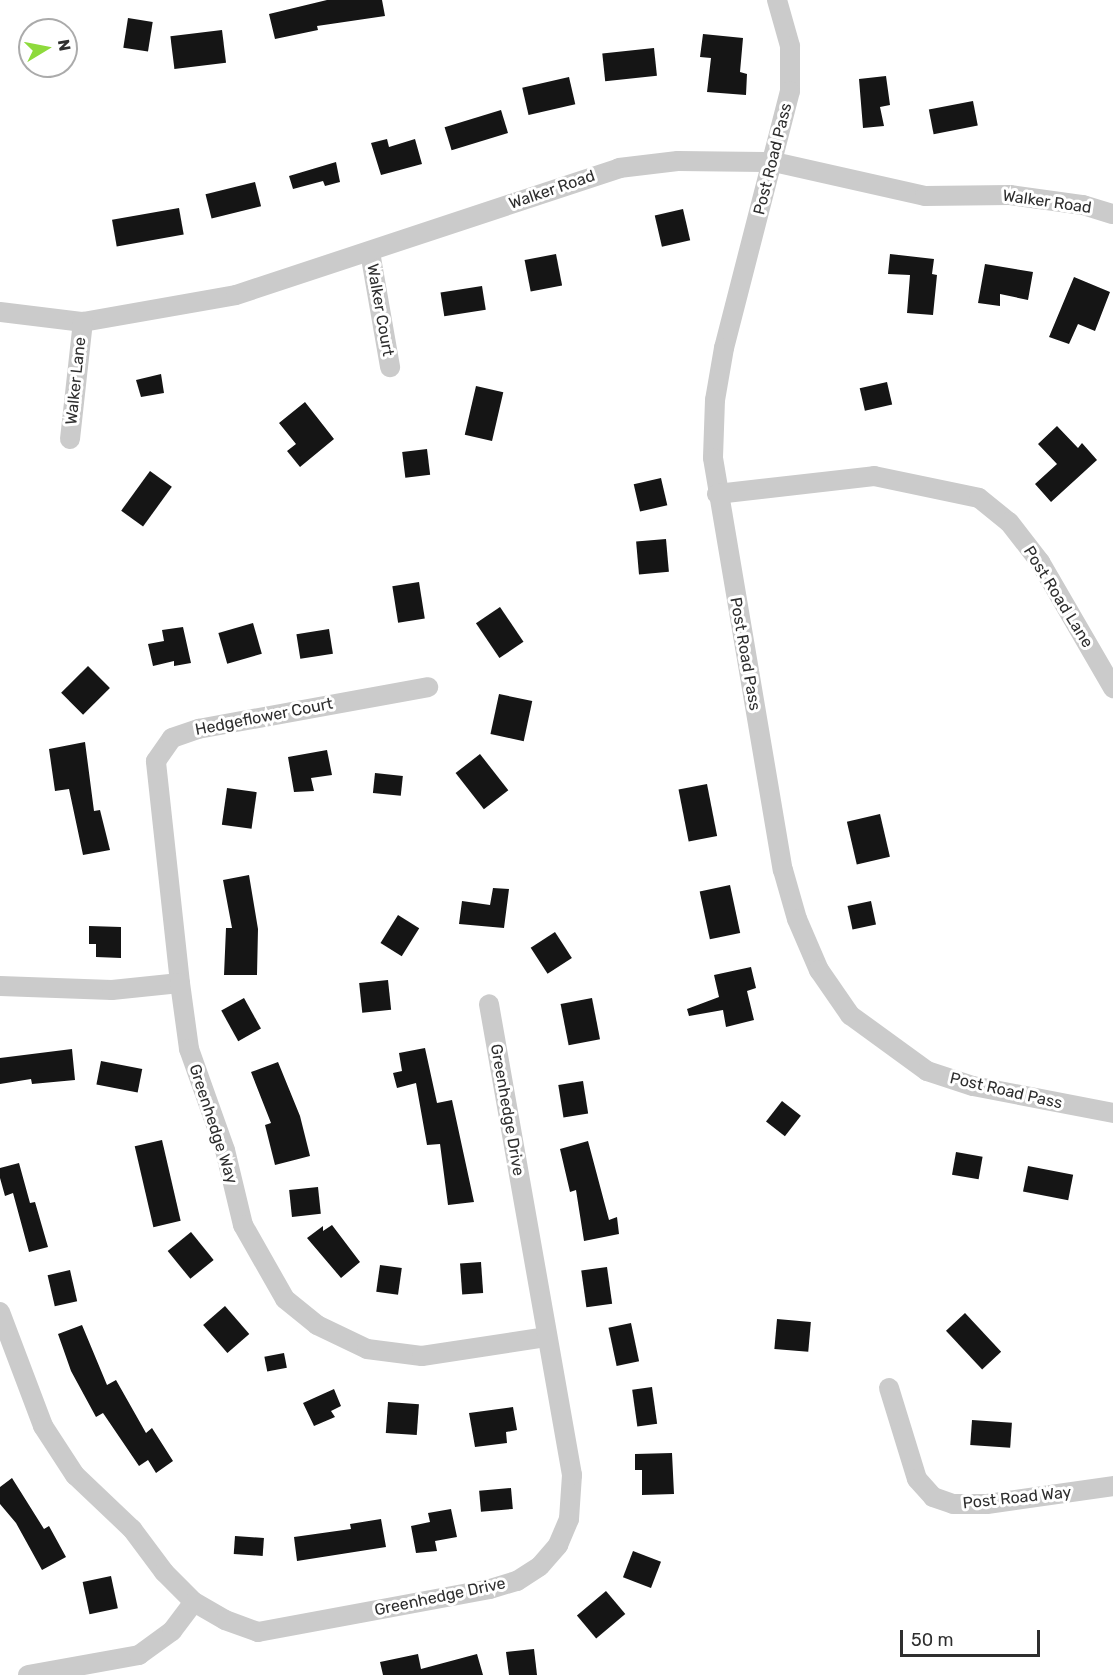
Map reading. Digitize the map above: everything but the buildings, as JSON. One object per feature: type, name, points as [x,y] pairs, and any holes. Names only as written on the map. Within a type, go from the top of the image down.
[{"type":"street","name":"Post Road Pass","points":[[777,0],[790,46],[790,91],[774,162],[724,348],[715,400],[717,494],[783,870],[797,919],[819,970],[850,1015],[927,1071],[973,1086],[1113,1113]]},
{"type":"street","name":"Walker Road","points":[[0,312],[83,322],[236,295],[619,168],[678,161],[774,162],[925,196],[1010,195],[1083,205],[1113,214]]},
{"type":"street","name":"Walker Court","points":[[370,252],[390,367]]},
{"type":"street","name":"Walker Lane","points":[[70,439],[83,322]]},
{"type":"street","name":"Post Road Lane","points":[[717,494],[874,476],[978,498],[1009,522],[1040,562],[1113,688]]},
{"type":"street","name":"Hedgeflower Court","points":[[180,983],[156,760],[172,738],[209,727],[428,687]]},
{"type":"street","points":[[0,986],[112,990],[180,983]]},
{"type":"street","name":"Greenhedge Way","points":[[180,983],[189,1049],[225,1150],[243,1225],[285,1299],[317,1325],[341,1339],[394,1354],[422,1356],[546,1337]]},
{"type":"street","name":"Greenhedge Drive","points":[[0,1312],[43,1425],[69,1465],[132,1529],[164,1572],[194,1602],[225,1620],[258,1632],[490,1589],[516,1581],[540,1566],[558,1545],[569,1520],[572,1475],[489,1004]]},
{"type":"street","name":"Post Road Way","points":[[889,1389],[917,1479],[933,1497],[953,1504],[987,1504],[1113,1486]]},
{"type":"street","points":[[28,1675],[139,1656],[172,1630],[194,1602]]}]
